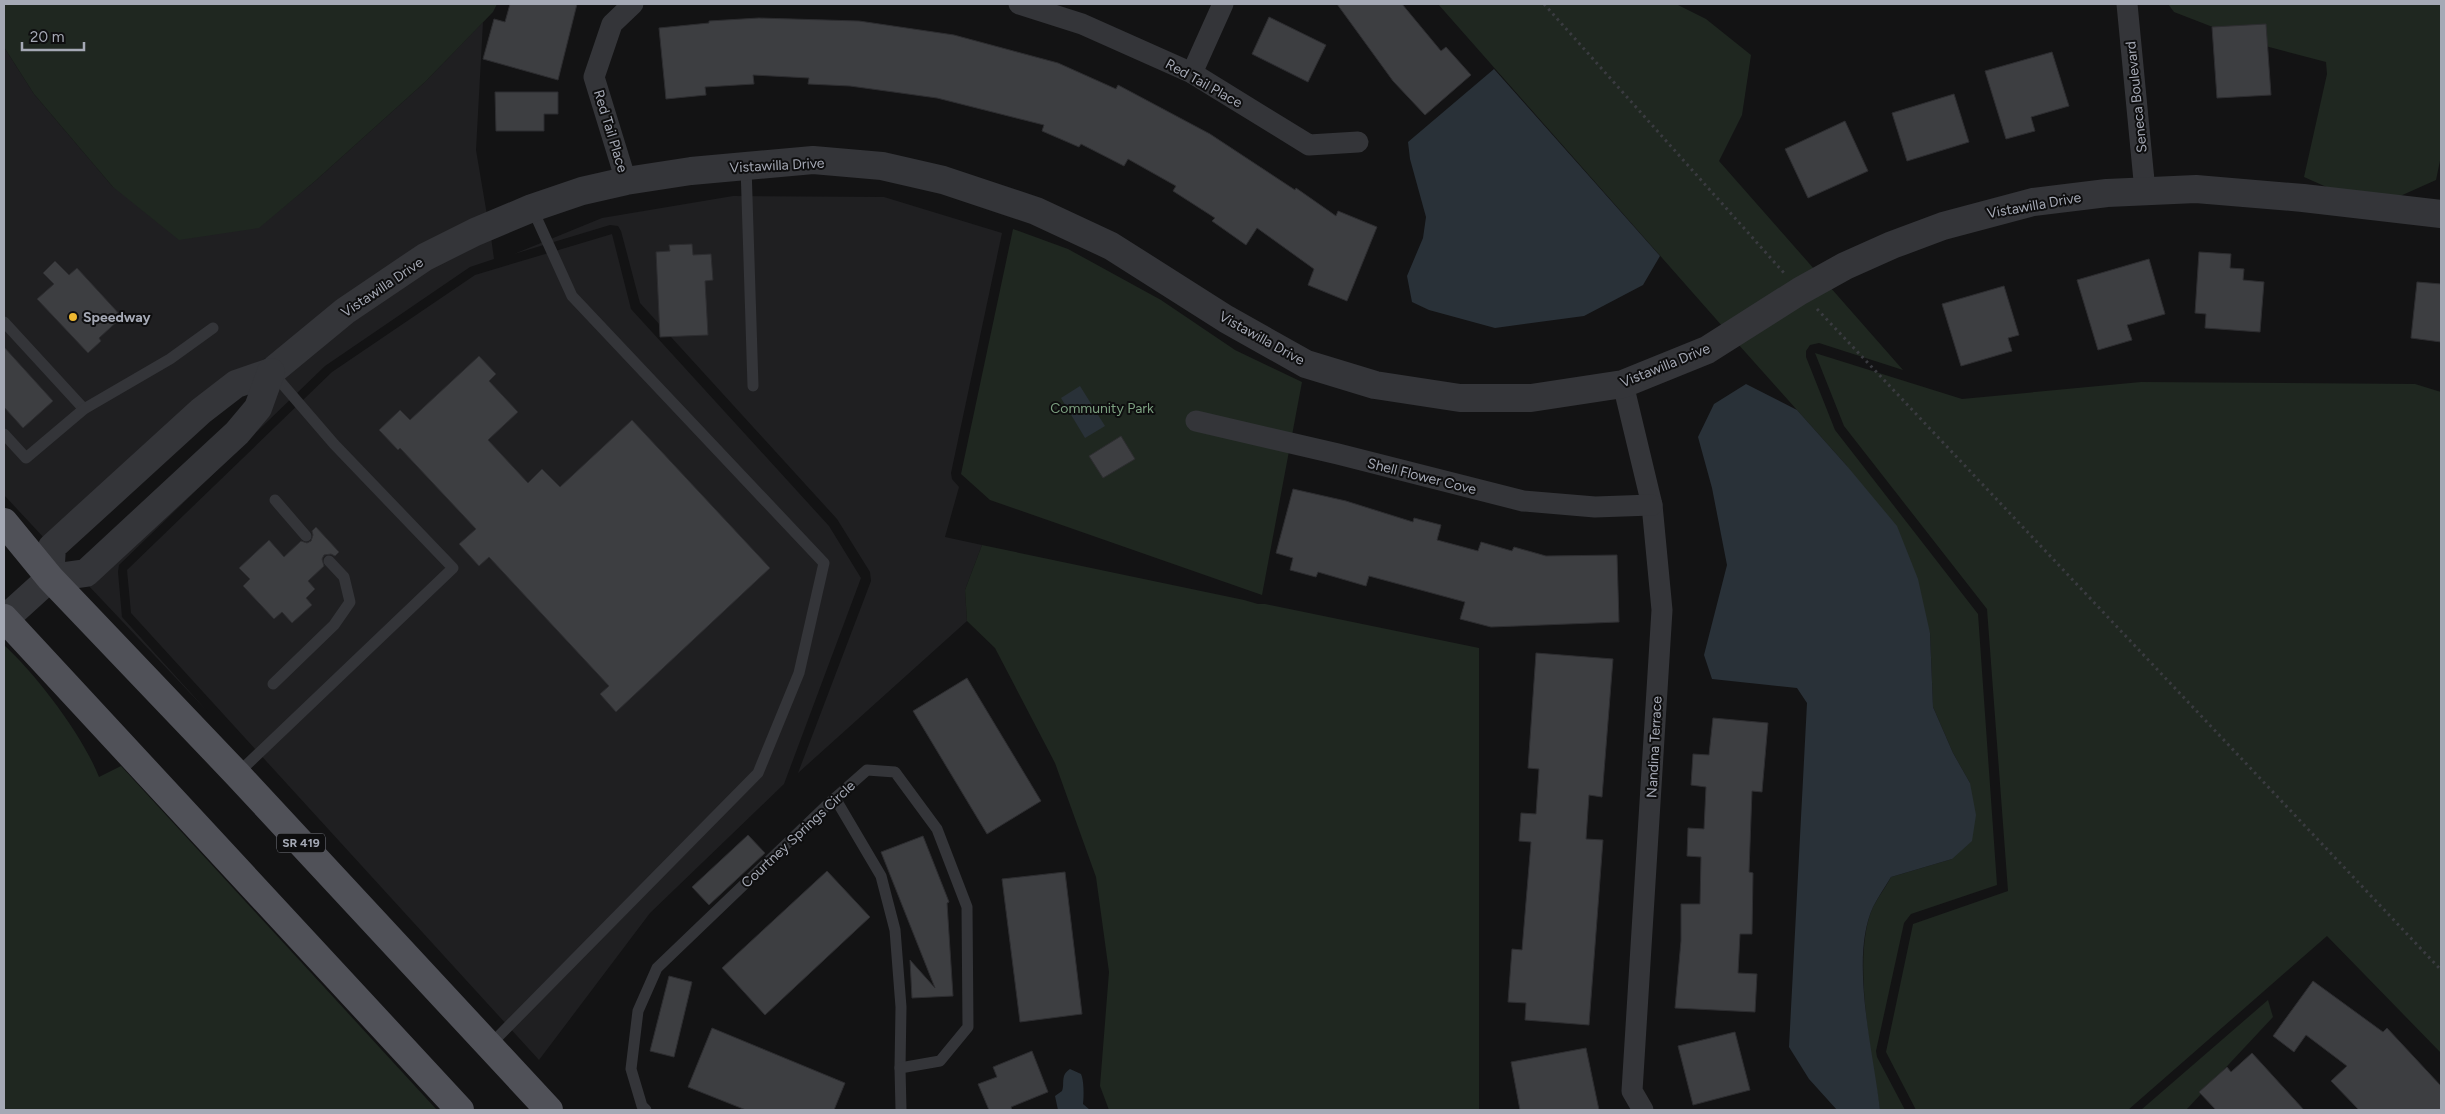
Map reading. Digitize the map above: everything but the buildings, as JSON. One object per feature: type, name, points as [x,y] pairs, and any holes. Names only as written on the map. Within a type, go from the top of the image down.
[{"type":"main road","name":"SR 419","points":[[4,522],[50,578],[237,774],[549,1110]]},
{"type":"main road","points":[[4,619],[460,1110]]},
{"type":"street","name":"Red Tail Place","points":[[626,181],[594,77],[612,24],[633,4]]},
{"type":"street","name":"Red Tail Place","points":[[1019,4],[1082,24],[1192,73],[1309,145],[1358,142]]},
{"type":"street","points":[[1192,73],[1223,4]]},
{"type":"street","name":"Seneca Boulevard","points":[[2127,4],[2146,191]]},
{"type":"street","name":"Vistawilla Drive","points":[[50,578],[52,546],[201,411],[236,384],[271,372],[345,311],[425,257],[475,232],[532,208],[582,191],[626,181],[691,171],[813,160],[882,166],[943,180],[1036,211],[1111,246],[1226,319],[1306,364],[1375,385],[1460,398],[1530,398],[1623,384],[1707,350],[1800,291],[1845,266],[1943,226],[2033,202],[2107,193],[2196,189],[2441,214]]},
{"type":"street","points":[[4,619],[50,578],[86,573],[237,433],[258,408],[271,372]]},
{"type":"street","name":"Nandina Terrace","points":[[1623,384],[1652,505],[1662,610],[1632,1091],[1643,1110]]},
{"type":"street","name":"Shell Flower Cove","points":[[1196,421],[1338,454],[1523,501],[1595,507],[1652,505]]},
{"type":"lane","points":[[746,166],[753,386]]},
{"type":"lane","points":[[489,1046],[758,773],[798,673],[824,564],[572,296],[532,208]]},
{"type":"lane","points":[[4,322],[84,408]]},
{"type":"lane","points":[[4,434],[26,458],[84,408],[170,359],[212,328]]},
{"type":"lane","points":[[237,774],[453,568],[334,444],[271,372]]},
{"type":"lane","points":[[274,500],[306,536]]},
{"type":"lane","points":[[273,684],[334,625],[350,602],[344,577],[329,562]]},
{"type":"lane","name":"Courtney Springs Circle","points":[[646,1110],[642,1106],[631,1069],[638,1011],[657,968],[835,798],[868,770],[895,772],[937,829],[967,907],[968,1027],[940,1061],[900,1068]]},
{"type":"lane","points":[[835,798],[881,876],[895,930],[901,1007],[901,1110]]},
{"type":"path","points":[[1544,4],[1787,276]]},
{"type":"path","points":[[1810,303],[2441,970]]},
{"type":"shaded area","points":[[483,22],[476,150],[487,215],[270,359],[265,358],[263,363],[45,539],[4,495],[4,47],[34,94],[113,187],[259,227],[314,182],[425,82]]},
{"type":"shaded area","points":[[1494,69],[1660,256],[1643,285],[1584,316],[1495,328],[1429,310],[1412,302],[1407,276],[1423,238],[1426,217],[1410,159],[1408,142]]},
{"type":"shaded area","points":[[733,196],[884,197],[1002,233],[951,473],[952,479],[959,487],[945,537],[982,545],[965,590],[967,621],[798,773],[871,581],[870,572],[837,519],[640,303],[621,231],[618,226],[610,225],[514,254],[602,218]]},
{"type":"shaded area","points":[[612,234],[631,309],[829,526],[861,578],[784,784],[650,913],[539,1060],[131,613],[127,570],[332,372],[475,275]]},
{"type":"shaded area","points":[[491,237],[494,259],[470,267],[325,366],[119,565],[122,617],[208,712],[87,584],[280,380],[285,378],[284,375],[351,320],[430,267]]},
{"type":"shaded area","points":[[1746,384],[1797,410],[1897,526],[1918,579],[1930,633],[1933,707],[1953,753],[1970,783],[1976,815],[1972,841],[1952,859],[1891,877],[1873,907],[1866,928],[1863,953],[1865,1007],[1880,1110],[1837,1110],[1809,1079],[1789,1047],[1807,703],[1797,688],[1712,679],[1704,655],[1727,565],[1712,488],[1698,437],[1714,404]]},
{"type":"shaded area","points":[[1080,386],[1105,426],[1085,438],[1061,398]]},
{"type":"shaded area","points":[[1070,1069],[1081,1074],[1084,1093],[1083,1104],[1090,1110],[1058,1110],[1055,1096],[1062,1091],[1065,1074]]},
{"type":"green space","points":[[4,4],[497,4],[493,12],[425,82],[314,182],[259,228],[179,240],[113,187],[34,94],[4,47]]},
{"type":"green space","points":[[1438,4],[1676,4],[1706,19],[1751,55],[1742,115],[1719,161],[1815,270],[1723,327]]},
{"type":"green space","points":[[2168,4],[2441,4],[2441,156],[2436,180],[2398,197],[2331,189],[2304,177],[2327,74],[2326,62],[2254,43],[2174,12]]},
{"type":"green space","name":"Community Park","points":[[1013,229],[1068,249],[1161,300],[1235,350],[1302,382],[1262,595],[990,500],[961,474]]},
{"type":"green space","points":[[1830,287],[1903,370],[1819,343],[1810,345],[1806,351],[1806,357],[1835,430],[1978,614],[1997,885],[1911,914],[1904,923],[1876,1051],[1877,1057],[1905,1110],[1880,1110],[1868,1036],[1863,979],[1867,927],[1873,907],[1891,877],[1952,859],[1970,783],[1953,753],[1933,707],[1930,633],[1847,466],[1738,344]]},
{"type":"green space","points":[[1815,353],[1962,399],[2141,382],[2415,384],[2441,392],[2441,1053],[2327,936],[2128,1110],[1916,1110],[1886,1052],[1913,924],[2008,891],[1987,609],[1844,426]]},
{"type":"green space","points":[[982,545],[1258,604],[1479,648],[1479,1110],[1109,1110],[1100,1086],[1109,972],[1096,877],[1055,763],[995,648],[967,621],[965,590]]},
{"type":"green space","points":[[4,645],[17,657],[58,706],[82,743],[99,777],[121,766],[437,1110],[4,1110]]},
{"type":"green space","points":[[2268,1000],[2273,1017],[2186,1110],[2141,1110]]},
{"type":"place","name":"Speedway","points":[[73,317]]}]
